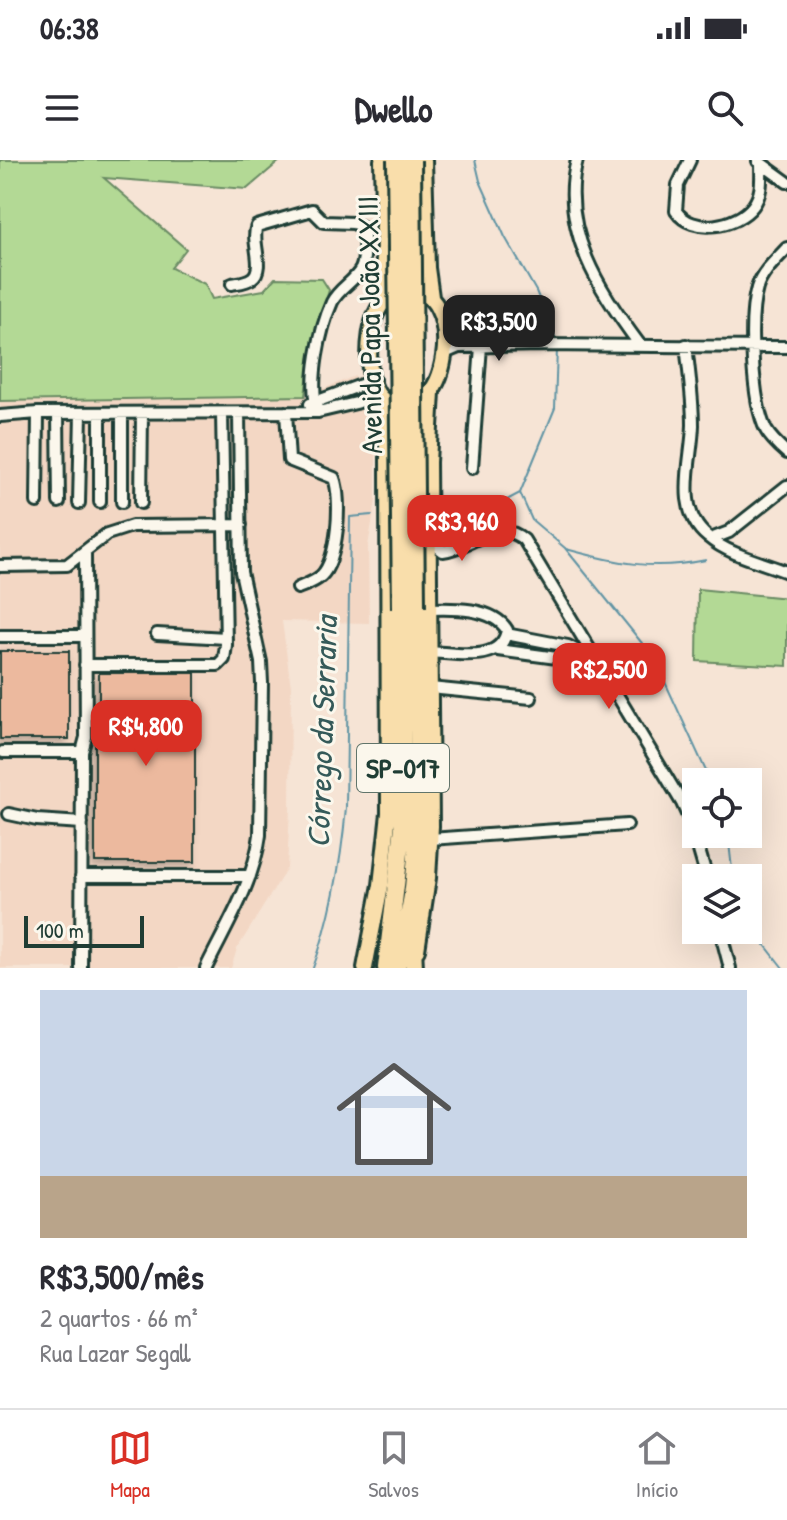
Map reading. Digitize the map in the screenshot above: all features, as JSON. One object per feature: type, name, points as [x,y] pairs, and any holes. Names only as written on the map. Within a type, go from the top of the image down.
[{"type":"highway","name":"Avenida Papa João XXIII","points":[[383,968],[393,927],[403,827],[415,609],[396,160]]},
{"type":"highway","name":"Avenida Papa João XXIII","points":[[397,968],[412,896],[417,795],[412,160]]},
{"type":"highway","points":[[412,896],[414,968]]},
{"type":"main road","name":"Avenida Papa João XXIII","points":[[381,304],[384,258],[382,160]]},
{"type":"main road","name":"Avenida Papa João XXIII","points":[[424,160],[427,268],[431,297]]},
{"type":"main road","points":[[401,288],[416,288],[431,297],[437,308],[445,346],[441,373],[432,392],[416,403],[404,405],[381,398],[372,381],[370,334],[381,304],[401,288]]},
{"type":"main road","name":"Avenida Papa João XXIII","points":[[414,968],[428,878],[430,839],[429,652],[415,609],[428,539],[428,427],[432,392]]},
{"type":"main road","name":"Avenida Papa João XXIII","points":[[365,968],[387,851],[389,813],[388,457],[381,398]]},
{"type":"street","points":[[577,160],[572,183],[575,226],[591,268],[611,306],[640,345]]},
{"type":"street","points":[[690,160],[678,185],[676,211],[688,223],[706,226],[745,215],[760,192],[758,162]]},
{"type":"street","points":[[758,162],[787,182]]},
{"type":"street","points":[[232,284],[255,275],[254,232],[257,226],[312,210],[324,222],[353,223],[362,227],[362,267],[340,290],[329,310],[316,366],[316,406]]},
{"type":"street","points":[[787,248],[757,287],[753,346],[755,384],[766,431],[787,453]]},
{"type":"street","points":[[625,345],[626,326]]},
{"type":"street","points":[[686,345],[693,425],[687,477],[689,503],[697,525],[711,539],[733,551],[787,572]]},
{"type":"street","points":[[445,346],[787,347]]},
{"type":"street","points":[[472,468],[481,346]]},
{"type":"street","points":[[0,416],[38,413],[299,412],[372,381]]},
{"type":"street","points":[[316,406],[381,398]]},
{"type":"street","points":[[286,412],[289,460],[334,478],[338,489],[339,511],[332,556],[322,576],[298,588]]},
{"type":"street","points":[[37,502],[38,413]]},
{"type":"street","points":[[58,413],[59,502]]},
{"type":"street","points":[[79,503],[81,413]]},
{"type":"street","points":[[100,413],[100,502]]},
{"type":"street","points":[[122,413],[122,502]]},
{"type":"street","points":[[141,503],[142,413]]},
{"type":"street","points":[[85,665],[218,665],[224,659],[222,413]]},
{"type":"street","points":[[206,968],[250,876],[258,854],[260,835],[261,662],[241,572],[239,413]]},
{"type":"street","points":[[711,539],[729,532],[787,486]]},
{"type":"street","points":[[0,566],[67,565],[107,534],[120,528],[241,525]]},
{"type":"street","points":[[428,539],[443,551],[504,531],[515,533],[524,540],[682,803],[703,864]]},
{"type":"street","points":[[729,532],[733,551]]},
{"type":"street","points":[[81,968],[82,752],[86,737],[85,553]]},
{"type":"street","points":[[415,609],[450,608],[488,615],[507,630],[505,641],[498,650]]},
{"type":"street","points":[[157,634],[226,638]]},
{"type":"street","points":[[429,652],[488,653],[498,650],[579,661],[579,652],[568,646],[506,634]]},
{"type":"street","points":[[0,636],[84,636]]},
{"type":"street","points":[[430,688],[531,698]]},
{"type":"street","points":[[3,752],[82,752]]},
{"type":"street","points":[[9,814],[37,820],[82,823]]},
{"type":"street","points":[[430,839],[627,825]]},
{"type":"street","points":[[81,876],[250,876]]},
{"type":"street","points":[[724,944],[730,968]]},
{"type":"shaded area","points":[[355,376],[376,436],[376,500],[368,546],[369,623],[282,621],[291,687],[287,868],[237,949],[231,968],[0,968],[0,401],[305,396]]},
{"type":"green space","points":[[0,160],[281,160],[247,189],[104,178],[186,249],[171,268],[205,284],[212,299],[264,290],[275,278],[322,279],[329,290],[310,357],[305,396],[0,401]]},
{"type":"green space","points":[[698,589],[787,598],[787,666],[697,661]]},
{"type":"building","points":[[0,651],[69,651],[69,739],[0,739]]},
{"type":"building","points":[[99,673],[195,673],[195,862],[95,862],[95,742],[99,742]]},
{"type":"waterway","points":[[475,160],[480,181],[505,237],[536,291],[557,342]]},
{"type":"waterway","points":[[557,348],[555,408],[520,493],[532,520],[565,548],[654,658],[705,768]]},
{"type":"waterway","name":"Córrego da Serraria","points":[[442,517],[488,510],[520,493]]},
{"type":"waterway","name":"Córrego da Serraria","points":[[313,968],[335,889],[346,808],[350,517],[372,515]]},
{"type":"waterway","points":[[566,549],[635,564],[669,565],[706,560]]},
{"type":"waterway","points":[[730,848],[731,864]]},
{"type":"waterway","points":[[762,941],[783,968]]}]
